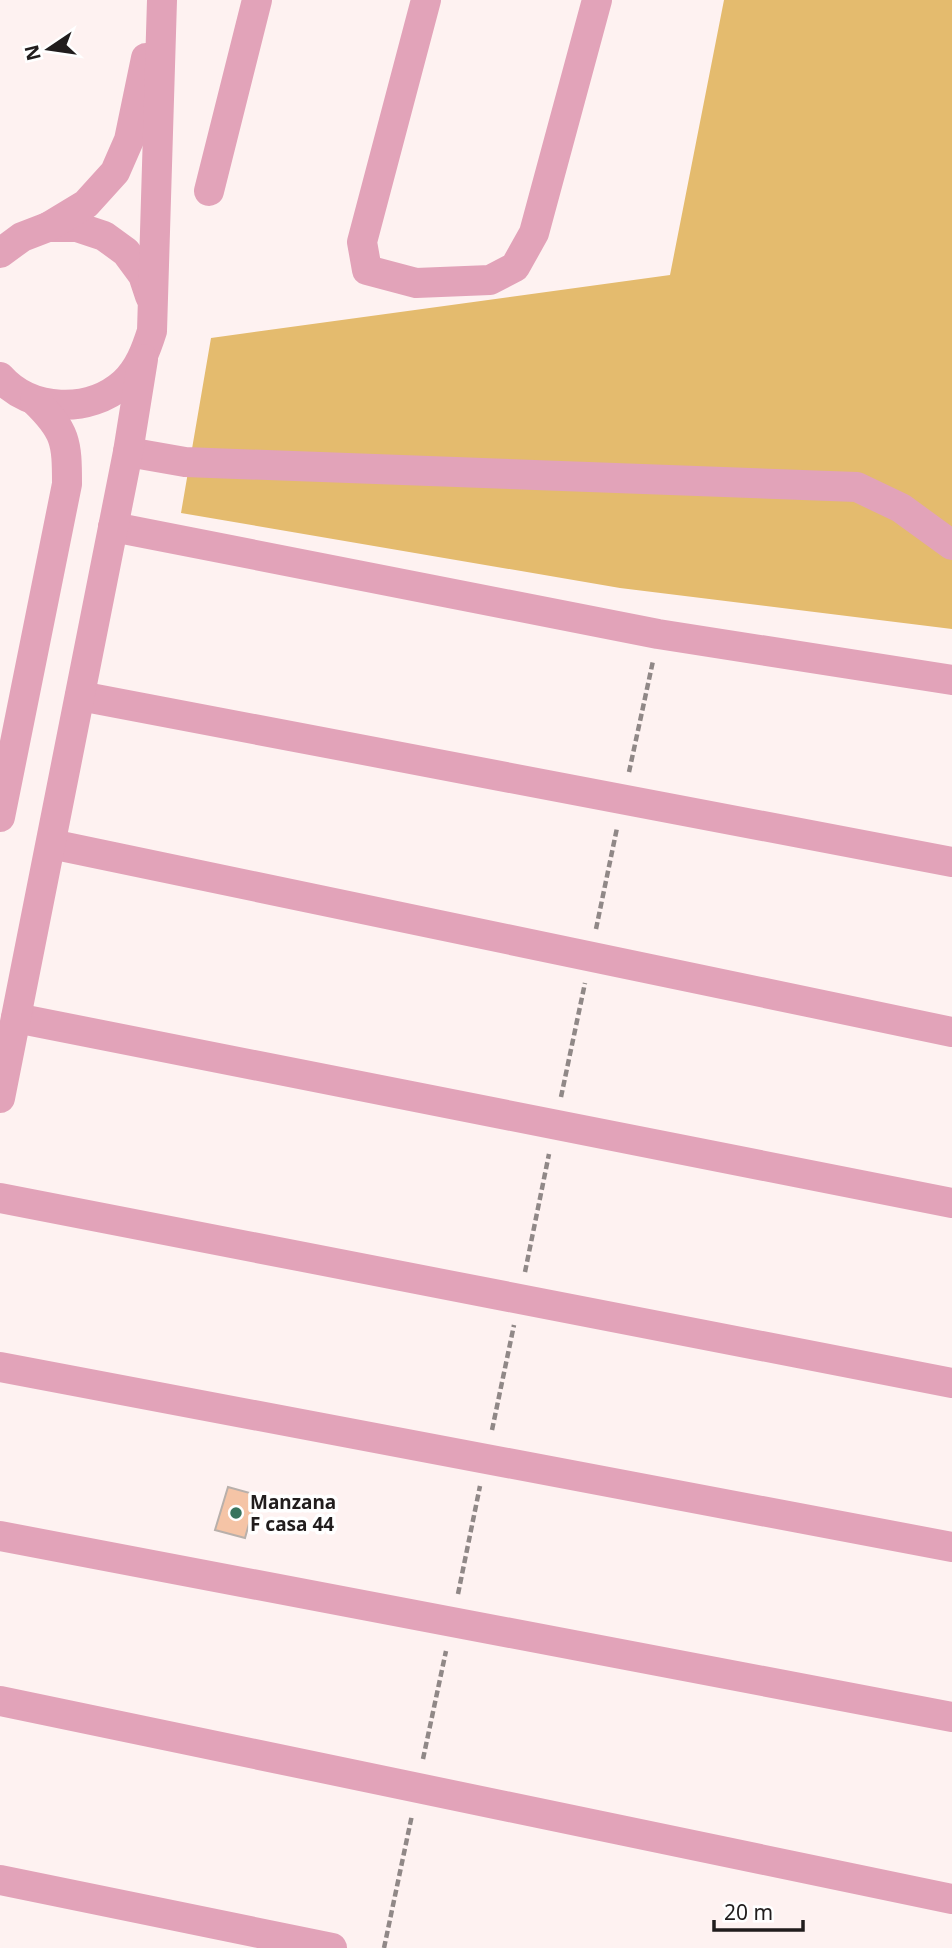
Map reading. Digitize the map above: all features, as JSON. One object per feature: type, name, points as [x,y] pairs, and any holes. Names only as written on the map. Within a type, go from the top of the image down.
[{"type":"street","points":[[0,253],[22,237],[48,228],[86,204],[116,172],[129,140],[160,0]]},
{"type":"street","points":[[0,1098],[128,452],[143,359],[152,331],[160,0]]},
{"type":"street","points":[[209,191],[257,0]]},
{"type":"street","points":[[426,0],[362,242],[367,270],[416,283],[490,280],[515,267],[534,233],[597,0]]},
{"type":"street","points":[[48,228],[76,227],[104,236],[126,252],[143,275],[152,302]]},
{"type":"street","points":[[35,401],[67,406],[97,400],[124,383],[143,359]]},
{"type":"street","points":[[0,817],[67,484],[65,444],[60,430],[35,401],[3,382]]},
{"type":"street","points":[[128,452],[185,463],[857,487],[901,508],[952,545]]},
{"type":"street","points":[[113,527],[658,634],[952,680]]},
{"type":"street","points":[[80,696],[952,862]]},
{"type":"street","points":[[51,844],[952,1031]]},
{"type":"street","points":[[16,1018],[952,1203]]},
{"type":"street","points":[[0,1198],[952,1383]]},
{"type":"street","points":[[0,1367],[952,1547]]},
{"type":"street","points":[[0,1536],[952,1717]]},
{"type":"street","points":[[0,1702],[952,1899]]},
{"type":"street","points":[[0,1880],[332,1948]]},
{"type":"shaded area","points":[[724,0],[952,0],[952,629],[620,588],[181,513],[211,338],[670,275]]},
{"type":"building","name":"Manzana F casa 44","points":[[228,1487],[257,1495],[245,1538],[215,1530]]},
{"type":"place","name":"Manzana F casa 44","points":[[236,1513]]}]
